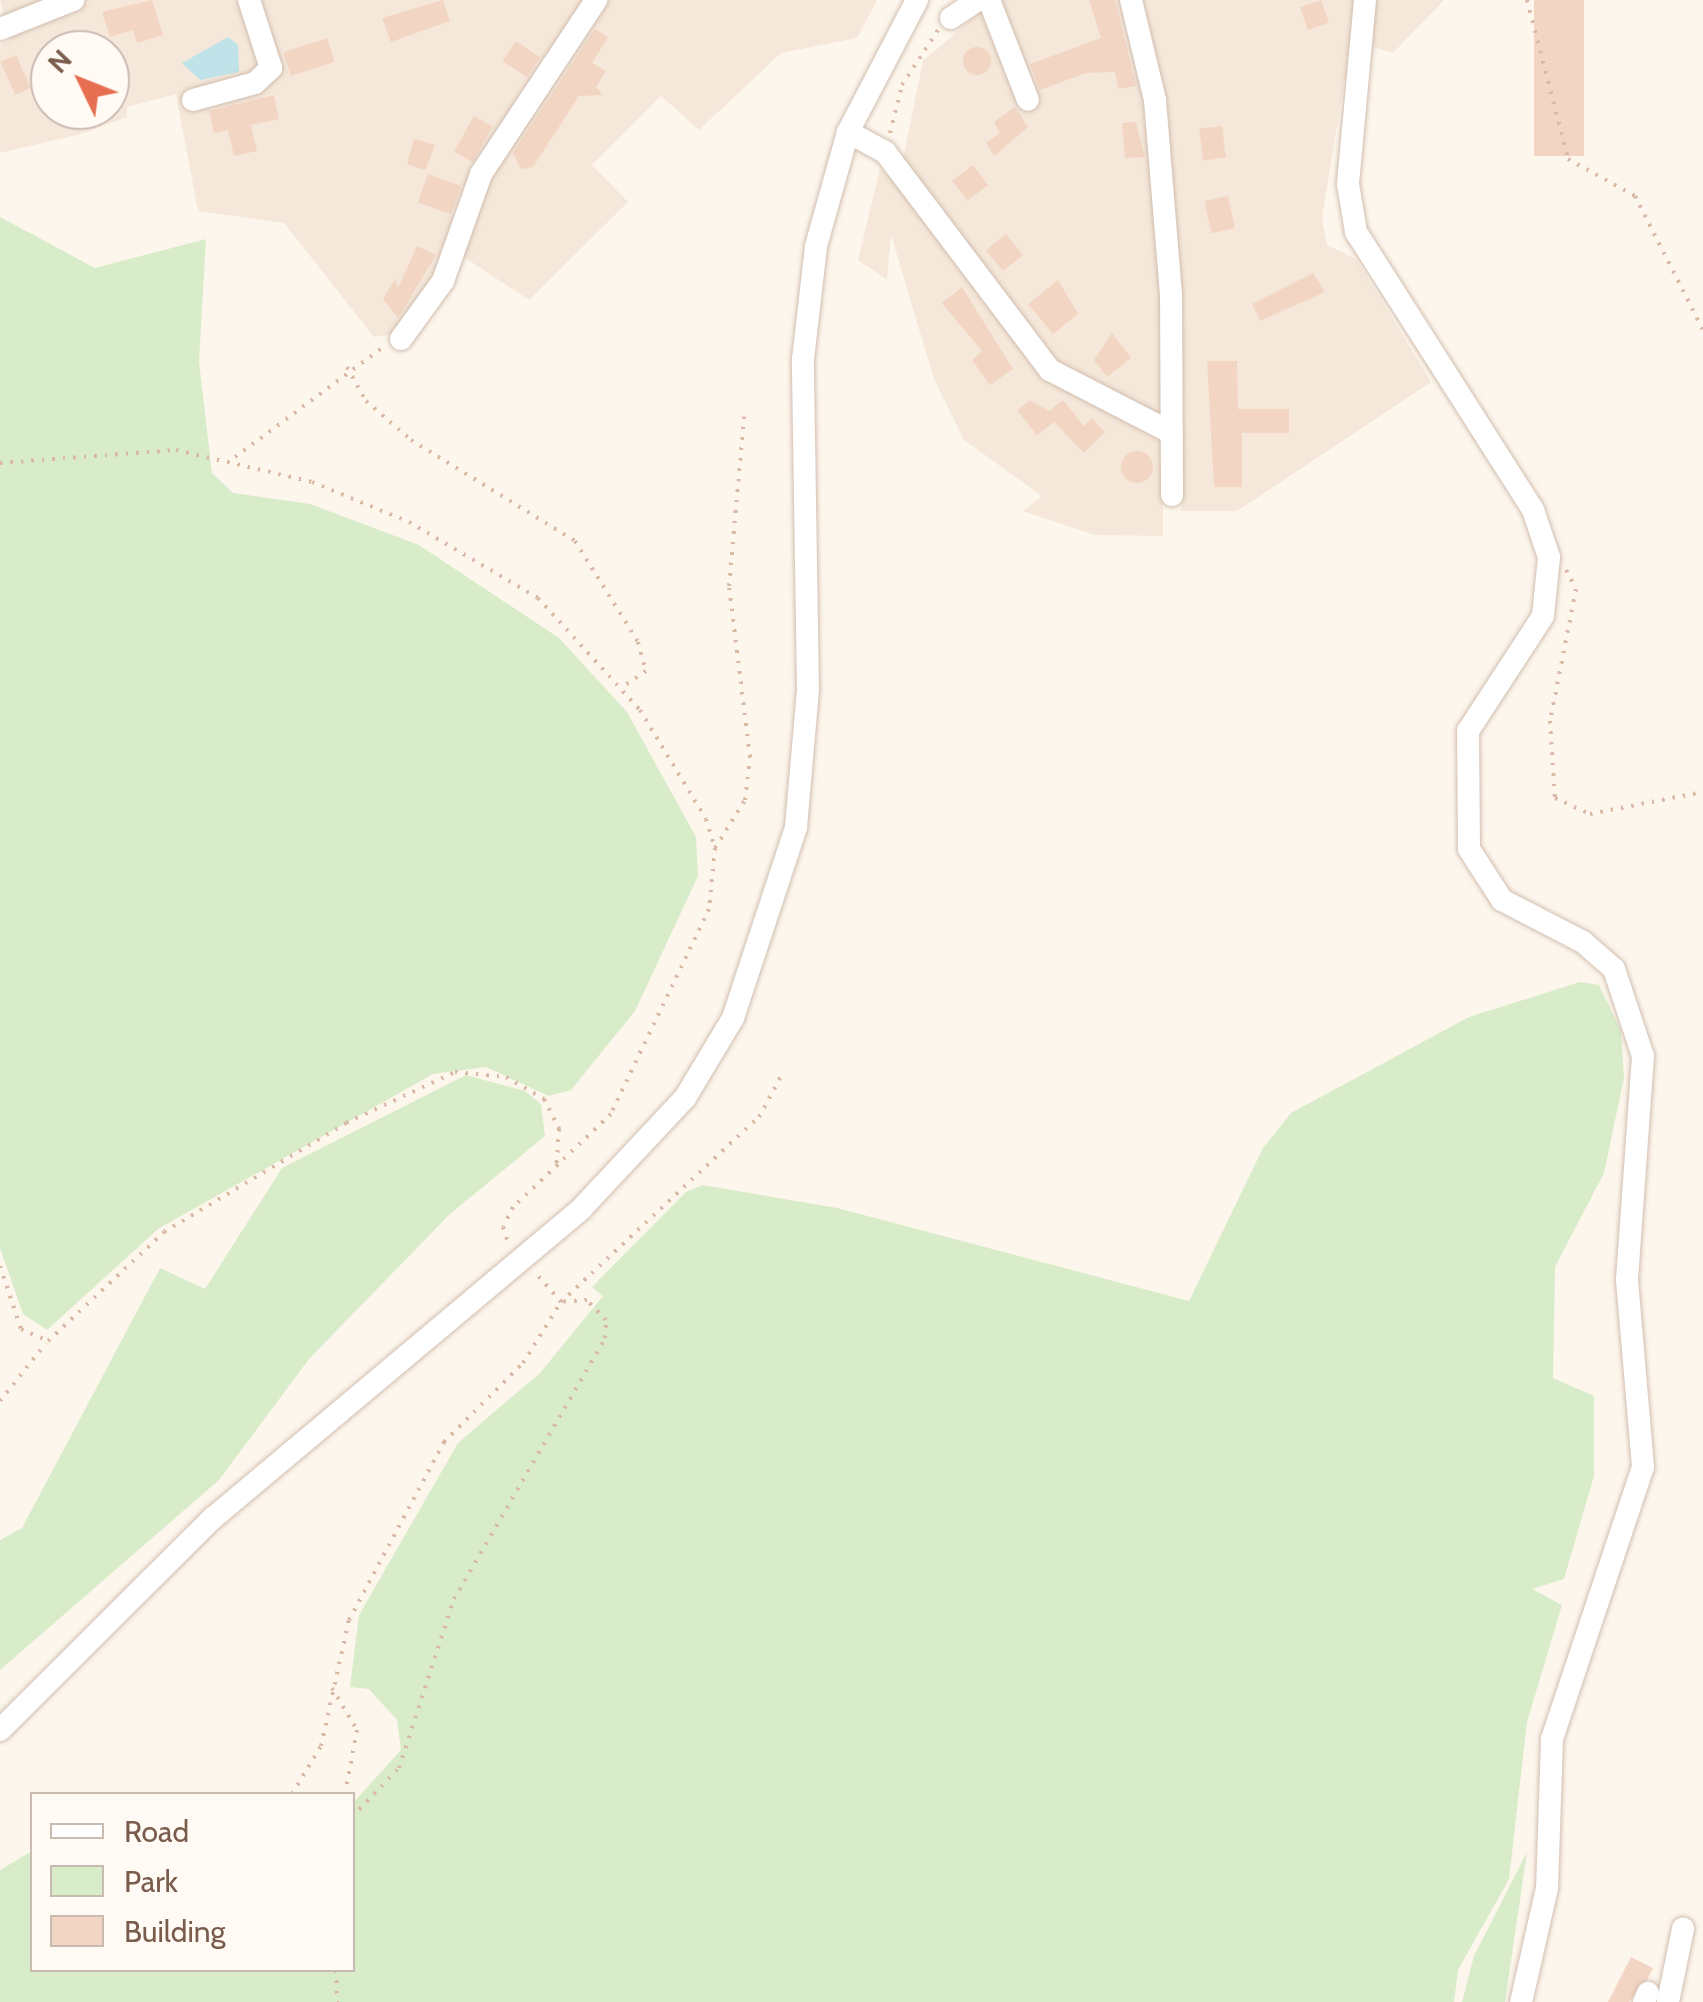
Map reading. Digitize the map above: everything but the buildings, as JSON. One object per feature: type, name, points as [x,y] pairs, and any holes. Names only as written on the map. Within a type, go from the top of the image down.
[{"type":"street","points":[[0,29],[73,0]]},
{"type":"street","points":[[193,100],[255,83],[271,68],[249,0]]},
{"type":"street","points":[[401,339],[442,282],[481,174],[596,0]]},
{"type":"street","points":[[0,1730],[214,1518],[522,1258],[685,1098],[733,1018],[796,827],[808,690],[802,358],[816,246],[848,132],[917,0]]},
{"type":"street","points":[[952,18],[978,0]]},
{"type":"street","points":[[990,0],[1028,100]]},
{"type":"street","points":[[1131,0],[1154,100],[1172,495]]},
{"type":"street","points":[[1365,0],[1348,184],[1356,232],[1533,510],[1549,557],[1543,616],[1468,731],[1464,804],[1484,881],[1528,918],[1599,954],[1636,1017],[1643,1098],[1627,1280],[1645,1448],[1637,1497],[1552,1739],[1550,1862],[1521,2002]]},
{"type":"street","points":[[848,132],[885,152],[1050,370],[1172,433]]},
{"type":"street","points":[[1653,1999],[1683,1929]]},
{"type":"path","points":[[1527,0],[1568,159],[1634,196],[1703,330]]},
{"type":"path","points":[[885,152],[902,85],[952,18]]},
{"type":"path","points":[[236,457],[347,367],[401,339]]},
{"type":"path","points":[[347,367],[366,401],[411,440],[575,541],[638,642],[646,671],[622,687]]},
{"type":"path","points":[[561,1302],[522,1258],[502,1227],[611,1114],[658,1027],[709,909],[715,848],[744,800],[750,758],[729,586],[744,417]]},
{"type":"path","points":[[0,463],[176,450],[236,457],[409,522],[538,598],[622,687],[686,783],[715,848]]},
{"type":"path","points":[[1549,557],[1576,589],[1550,722],[1555,798],[1590,814],[1703,792]]},
{"type":"path","points":[[293,1792],[317,1757],[349,1620],[444,1442],[523,1364],[561,1302],[759,1117],[784,1070]]},
{"type":"path","points":[[0,1402],[48,1340],[164,1232],[346,1123],[455,1072],[506,1077],[544,1099],[559,1129],[556,1168]]},
{"type":"path","points":[[0,1266],[21,1329],[48,1340]]},
{"type":"path","points":[[355,1814],[399,1768],[454,1598],[605,1338],[606,1320],[587,1300],[561,1302]]},
{"type":"path","points":[[331,1686],[358,1730],[345,1792]]},
{"type":"path","points":[[336,1972],[337,2002]]},
{"type":"shaded area","points":[[0,0],[877,0],[857,38],[781,53],[699,130],[661,96],[592,165],[628,202],[529,300],[461,255],[396,334],[374,337],[284,223],[198,211],[176,94],[130,106],[130,30],[30,30],[30,130],[93,130],[0,153],[0,45],[10,40]]},
{"type":"shaded area","points":[[994,0],[1444,0],[1393,53],[1374,47],[1344,81],[1322,219],[1327,245],[1356,259],[1431,382],[1237,511],[1181,511],[1182,498],[1163,497],[1163,536],[1095,535],[1023,511],[1042,496],[964,440],[934,379],[891,235],[887,280],[858,260],[880,169],[898,184],[923,61]]},
{"type":"green space","points":[[0,217],[95,268],[206,239],[199,362],[212,473],[233,493],[310,504],[419,545],[559,638],[627,712],[696,837],[698,876],[635,1011],[571,1090],[549,1096],[486,1067],[433,1074],[158,1229],[47,1330],[23,1314],[0,1248]]},
{"type":"green space","points":[[1580,982],[1599,985],[1621,1031],[1624,1078],[1604,1173],[1555,1267],[1553,1378],[1594,1396],[1594,1476],[1564,1579],[1532,1589],[1562,1605],[1527,1722],[1509,1879],[1458,1970],[1454,2002],[0,2002],[0,1870],[30,1852],[30,1972],[355,1972],[355,1801],[401,1750],[397,1720],[369,1689],[350,1687],[359,1615],[458,1443],[540,1373],[603,1296],[592,1287],[686,1192],[703,1185],[837,1208],[1189,1301],[1263,1148],[1291,1113],[1469,1017]]},
{"type":"green space","points":[[466,1075],[525,1091],[541,1104],[545,1136],[450,1214],[309,1359],[219,1480],[0,1670],[0,1540],[22,1528],[160,1268],[205,1289],[282,1168]]},
{"type":"green space","points":[[1527,1852],[1505,2002],[1462,2002],[1474,1956]]},
{"type":"water","points":[[228,37],[238,45],[239,72],[200,80],[182,63]]}]
